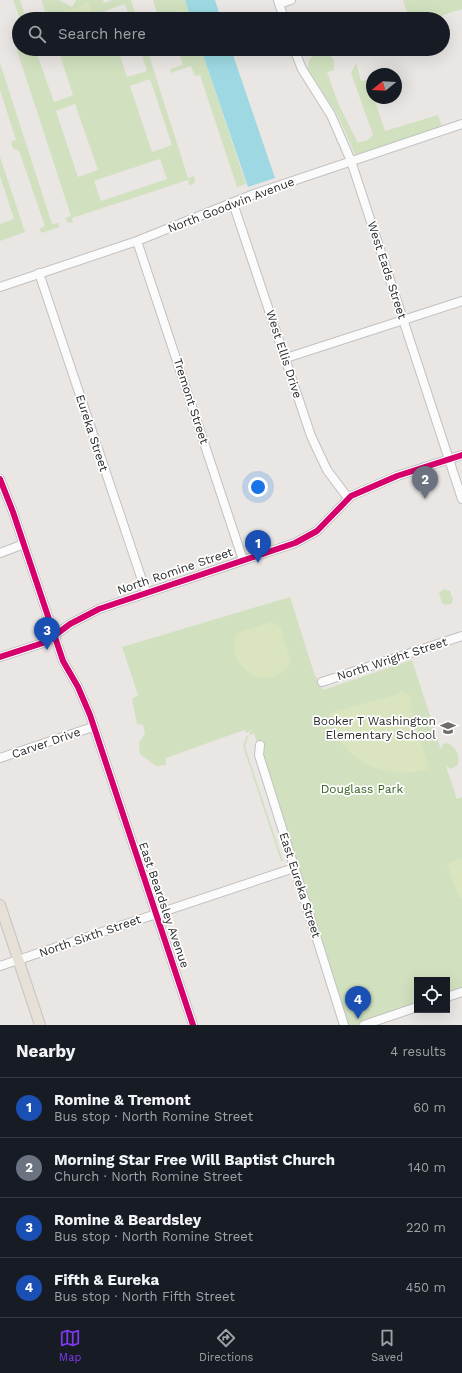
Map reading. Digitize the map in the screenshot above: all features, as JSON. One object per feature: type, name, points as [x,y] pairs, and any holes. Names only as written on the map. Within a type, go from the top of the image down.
[{"type":"main road","points":[[0,905],[40,1025]]},
{"type":"street","points":[[282,12],[278,2],[291,0]]},
{"type":"street","name":"West Eads Street","points":[[297,56],[302,69],[331,115],[350,161],[462,499]]},
{"type":"street","name":"North Goodwin Avenue","points":[[0,287],[137,241],[233,203],[350,161],[462,124]]},
{"type":"street","name":"West Ellis Drive","points":[[233,203],[311,436],[327,470],[348,498]]},
{"type":"street","name":"Tremont Street","points":[[137,241],[243,560]]},
{"type":"street","name":"Eureka Street","points":[[39,273],[146,592]]},
{"type":"street","points":[[286,358],[462,301]]},
{"type":"street","name":"North Romine Street","points":[[0,657],[46,642],[70,624],[99,609],[295,543],[308,537],[328,521],[348,498],[391,479],[462,455]]},
{"type":"street","name":"East Beardsley Avenue","points":[[0,479],[13,512],[63,661],[85,700],[193,1025]]},
{"type":"street","points":[[0,553],[24,544]]},
{"type":"street","name":"North Wright Street","points":[[322,682],[462,636]]},
{"type":"street","name":"Carver Drive","points":[[0,758],[93,727]]},
{"type":"street","name":"East Eureka Street","points":[[260,745],[259,755],[294,868],[331,978],[344,1025]]},
{"type":"street","name":"North Sixth Street","points":[[0,966],[294,868]]},
{"type":"street","points":[[450,996],[462,992]]},
{"type":"street","points":[[364,1025],[414,1008]]},
{"type":"green space","points":[[13,0],[20,0],[24,12],[17,12]]},
{"type":"green space","points":[[41,0],[59,0],[72,7],[76,0],[103,0],[104,3],[112,0],[131,0],[135,12],[128,12],[125,4],[105,12],[91,12],[88,4],[63,12],[45,12]]},
{"type":"green space","points":[[153,0],[185,0],[189,12],[180,11],[157,12]]},
{"type":"green space","points":[[403,0],[462,0],[462,9],[450,13],[407,12]]},
{"type":"green space","points":[[88,4],[91,12],[62,12]]},
{"type":"green space","points":[[19,56],[38,56],[54,102],[73,95],[60,56],[120,56],[127,77],[147,71],[142,56],[149,56],[188,178],[194,176],[195,182],[190,186],[188,180],[72,218],[73,223],[67,222],[65,218],[71,216]],"holes":[[[150,79],[172,145],[152,152],[130,86]],[[75,104],[98,170],[78,177],[56,111]],[[160,159],[167,179],[101,201],[94,181]]]},
{"type":"green space","points":[[180,56],[203,56],[246,184],[237,187],[200,75],[195,76],[191,66],[173,72],[173,76],[170,69],[183,65]]},
{"type":"green space","points":[[313,56],[330,56],[334,60],[334,70],[327,72],[338,103],[358,143],[368,140],[373,135],[351,73],[356,63],[361,81],[366,80],[366,104],[376,104],[385,131],[438,115],[442,127],[363,153],[355,154],[338,116],[308,69],[308,63]]},
{"type":"green space","points":[[0,63],[52,224],[59,223],[59,227],[42,233],[39,229],[45,226],[19,151],[13,148],[11,142],[16,140],[0,90]]},
{"type":"green space","points":[[0,157],[25,232],[0,241],[0,224],[14,219],[0,176]]},
{"type":"green space","points":[[443,589],[450,591],[453,600],[451,604],[445,605],[442,603],[439,593]]},
{"type":"green space","name":"Douglass Park","points":[[290,597],[314,673],[323,690],[412,660],[441,750],[443,744],[448,743],[454,747],[459,759],[457,766],[451,769],[446,766],[457,799],[462,797],[462,989],[450,993],[450,977],[414,977],[414,1005],[357,1025],[347,1025],[254,733],[250,735],[249,733],[252,729],[247,733],[244,730],[166,758],[166,765],[156,766],[140,754],[139,742],[145,734],[143,725],[137,724],[132,699],[138,695],[122,647]]},
{"type":"green space","points":[[271,622],[280,626],[291,663],[280,673],[268,678],[257,677],[248,672],[240,664],[235,654],[234,644],[238,633]]},
{"type":"green space","points":[[402,691],[411,696],[411,705],[429,768],[412,772],[396,773],[380,770],[366,764],[353,755],[342,743],[334,729],[329,713],[395,695]]},
{"type":"green space","points":[[247,735],[248,737],[245,747],[283,861],[281,861],[243,746]]},
{"type":"green space","points":[[462,858],[462,898],[459,898],[447,864]]},
{"type":"water","points":[[185,0],[215,0],[219,12],[189,12]]},
{"type":"water","points":[[203,56],[233,56],[275,178],[248,187]]},
{"type":"cycle path","points":[[0,657],[46,642],[70,624],[99,609],[295,543],[317,531],[351,496],[397,476],[462,455]]},
{"type":"cycle path","points":[[0,479],[13,512],[63,661],[78,687],[90,715],[193,1025]]},
{"type":"place","name":"Morning Star Free Will Baptist Church","points":[[425,499]]},
{"type":"place","name":"Romine & Tremont","points":[[258,563]]},
{"type":"place","name":"Romine & Beardsley","points":[[47,650]]},
{"type":"place","name":"Booker T Washington Elementary School","points":[[448,728]]},
{"type":"place","name":"Fifth & Eureka","points":[[358,1019]]}]
